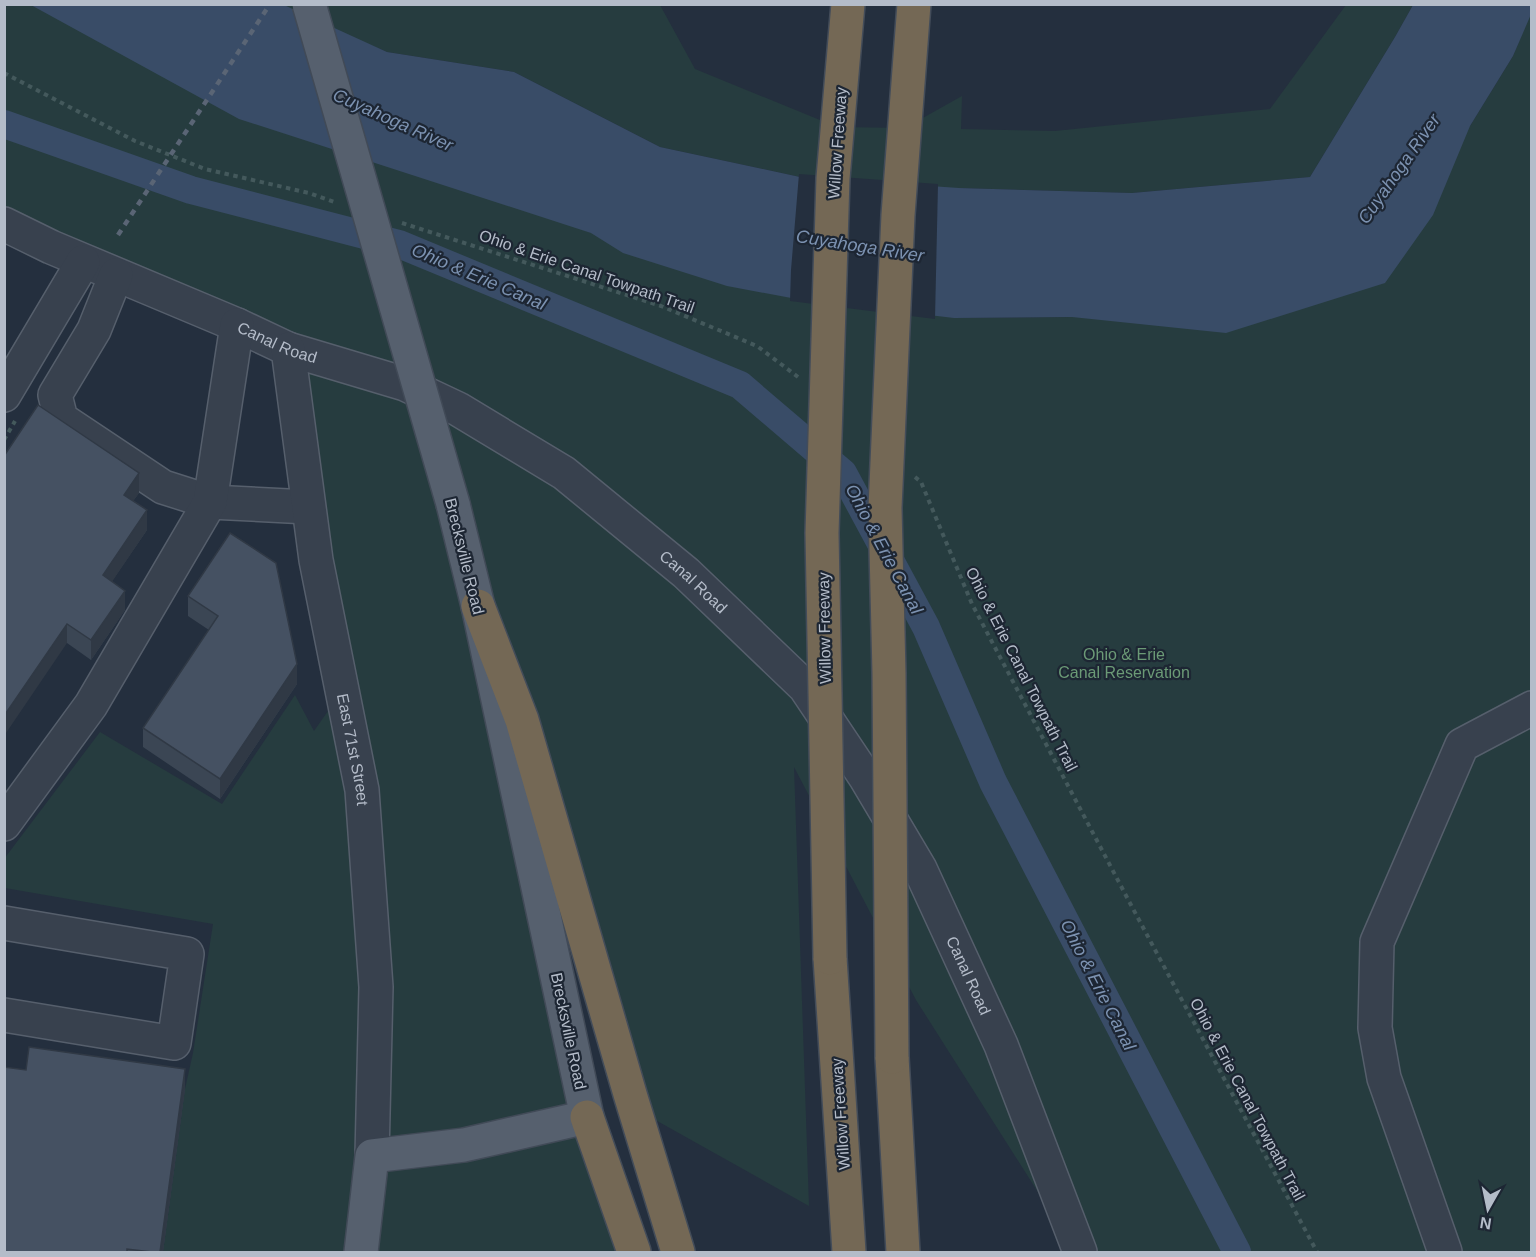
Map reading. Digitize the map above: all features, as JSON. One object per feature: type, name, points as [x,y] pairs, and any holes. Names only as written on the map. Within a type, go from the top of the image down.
[{"type":"highway","name":"Willow Freeway","points":[[848,4],[833,178],[822,532],[830,958],[849,1252]]},
{"type":"highway","points":[[903,1252],[892,1058],[889,673],[885,508],[898,215],[914,4]]},
{"type":"highway","points":[[478,606],[522,720],[626,1083],[678,1252]]},
{"type":"highway","points":[[587,1117],[634,1252]]},
{"type":"main road","name":"Brecksville Road","points":[[309,4],[453,504],[478,606],[587,1117]]},
{"type":"main road","points":[[372,1156],[464,1145],[587,1117]]},
{"type":"main road","name":"East 71st Street","points":[[360,1252],[372,1156]]},
{"type":"street","name":"Canal Road","points":[[4,224],[83,261],[237,325],[288,349],[405,384],[458,409],[564,473],[686,573],[805,687],[866,778],[920,869],[1001,1045],[1080,1252]]},
{"type":"street","points":[[4,395],[83,261]]},
{"type":"street","points":[[116,275],[94,330],[55,395],[61,419],[163,487],[210,502],[308,507]]},
{"type":"street","points":[[4,824],[91,705],[210,502],[237,325]]},
{"type":"street","name":"East 71st Street","points":[[288,349],[316,560],[362,790],[376,987],[372,1156]]},
{"type":"street","points":[[1445,1252],[1384,1078],[1375,1028],[1377,942],[1462,745],[1532,708]]},
{"type":"street","points":[[4,923],[187,954],[174,1043],[4,1015]]},
{"type":"path","points":[[4,73],[135,141],[205,169],[309,193],[341,204]]},
{"type":"path","name":"Ohio & Erie Canal Towpath Trail","points":[[396,221],[661,306],[757,346],[805,382]]},
{"type":"path","name":"Ohio & Erie Canal Towpath Trail","points":[[912,474],[921,482],[972,604],[1317,1252]]},
{"type":"green space","name":"Ohio & Erie Canal Reservation","points":[[5,5],[32,5],[591,233],[800,177],[660,147],[514,72],[387,52],[276,5],[660,5],[695,69],[837,127],[905,128],[962,96],[961,129],[1055,131],[1270,109],[1346,5],[1413,5],[1310,177],[1132,193],[959,188],[955,318],[1072,317],[1470,126],[1513,56],[1531,12],[1531,1252],[1076,1252],[916,1000],[794,767],[809,1206],[634,1108],[480,611],[634,1252],[163,1252],[185,1089],[193,1053],[213,924],[5,888],[4,859],[100,732],[222,804],[295,695],[314,731],[342,691],[288,349],[5,224]]},
{"type":"water","name":"Cuyahoga River","points":[[31,5],[284,5],[387,52],[514,72],[660,147],[800,177],[959,188],[1132,193],[1310,177],[1413,5],[1531,5],[1532,12],[1513,56],[1470,126],[1433,215],[1385,283],[1226,333],[1072,317],[954,318],[802,300],[727,286],[623,253],[591,233],[239,119]]},
{"type":"pier","points":[[799,174],[938,184],[935,319],[790,301]]},
{"type":"building","points":[[38,405],[139,473],[124,495],[147,510],[103,575],[125,591],[91,640],[67,624],[4,716],[4,456]]},
{"type":"building","points":[[230,533],[276,563],[297,664],[220,779],[143,728],[218,616],[188,596]]},
{"type":"building","points":[[29,1047],[185,1069],[160,1252],[127,1249],[127,1252],[4,1252],[4,1067],[26,1070]]},
{"type":"waterway","name":"Ohio & Erie Canal","points":[[4,124],[191,190],[399,244],[740,385],[843,473],[926,627],[993,782],[1237,1252]]},
{"type":"railway","points":[[118,235],[270,4]]}]
